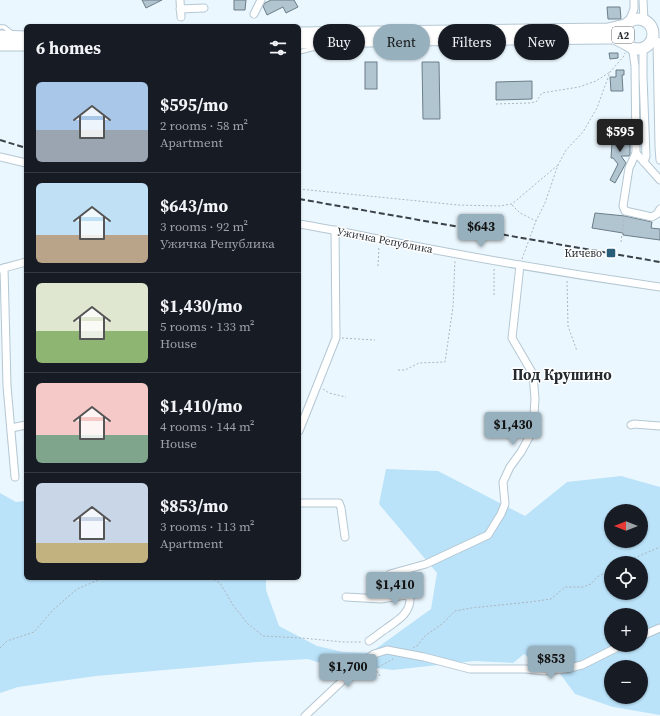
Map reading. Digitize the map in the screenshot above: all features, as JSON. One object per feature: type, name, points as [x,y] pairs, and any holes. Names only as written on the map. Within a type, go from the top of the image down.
[{"type":"main road","name":"A2","points":[[301,33],[608,29],[636,19],[651,23],[653,37],[652,44],[633,48],[614,38],[365,41]]},
{"type":"main road","name":"A2","points":[[627,23],[623,29],[623,38],[628,45]]},
{"type":"main road","points":[[0,36],[21,37]]},
{"type":"main road","name":"A2","points":[[301,43],[313,42]]},
{"type":"main road","points":[[0,45],[24,45]]},
{"type":"street","points":[[180,0],[181,13],[204,8]]},
{"type":"street","points":[[254,14],[261,0]]},
{"type":"street","points":[[627,23],[634,9],[634,0]]},
{"type":"street","points":[[643,0],[651,23]]},
{"type":"street","points":[[652,44],[660,160]]},
{"type":"street","points":[[644,162],[646,156],[643,76],[652,44]]},
{"type":"street","points":[[628,45],[633,52],[635,66],[636,153],[629,168],[623,206],[625,211],[652,217],[657,214],[660,209]]},
{"type":"street","points":[[636,153],[660,180]]},
{"type":"street","points":[[0,157],[24,163]]},
{"type":"street","name":"Ужичка Република","points":[[301,224],[567,274],[660,288]]},
{"type":"street","points":[[301,426],[336,338],[335,230]]},
{"type":"street","points":[[15,477],[7,386],[2,268],[24,262]]},
{"type":"street","points":[[390,574],[426,564],[488,535],[501,514],[505,504],[504,482],[510,467],[521,452],[533,430],[534,422],[535,399],[533,374],[512,338],[520,265]]},
{"type":"street","points":[[11,428],[24,425]]},
{"type":"street","points":[[631,425],[660,426]]},
{"type":"street","points":[[301,503],[339,503],[345,537]]},
{"type":"street","points":[[346,597],[381,599],[406,595],[410,597],[408,608],[399,621],[369,641]]},
{"type":"street","points":[[648,633],[660,628]]},
{"type":"street","points":[[305,716],[360,664],[374,654],[387,650],[424,657],[470,669],[544,670],[565,669],[582,665],[608,652]]},
{"type":"lane","points":[[0,27],[4,27],[21,37]]},
{"type":"lane","points":[[301,52],[313,49]]},
{"type":"path","points":[[496,104],[536,102],[542,93],[579,87],[596,81],[610,72],[624,56],[628,45]]},
{"type":"path","points":[[520,265],[536,222],[545,204],[558,165],[566,150],[583,132],[597,108],[610,72]]},
{"type":"path","points":[[301,189],[458,205],[498,206],[512,204],[558,165]]},
{"type":"path","points":[[512,204],[520,213],[536,222]]},
{"type":"path","points":[[621,242],[625,211]]},
{"type":"path","points":[[378,266],[379,239]]},
{"type":"path","points":[[398,370],[405,370],[419,363],[445,362],[453,307],[455,253]]},
{"type":"path","points":[[494,260],[494,295]]},
{"type":"path","points":[[567,274],[568,326],[577,351]]},
{"type":"path","points":[[336,338],[375,340]]},
{"type":"path","points":[[317,385],[329,393],[346,397]]},
{"type":"path","points":[[639,556],[660,547]]},
{"type":"path","points":[[411,649],[418,645],[425,636],[442,624],[455,611],[551,599],[565,587],[583,587],[591,584],[597,577],[604,574]]},
{"type":"path","points":[[0,648],[7,641],[34,632],[53,610],[77,589],[98,580]]},
{"type":"path","points":[[214,580],[220,583],[233,605],[247,623],[263,636],[344,642],[369,641]]},
{"type":"path","points":[[380,676],[375,669],[397,656]]},
{"type":"shaded area","points":[[386,469],[438,471],[525,516],[567,482],[621,476],[660,487],[660,715],[613,707],[604,704],[648,704],[648,660],[604,660],[604,704],[575,694],[555,667],[538,664],[524,654],[513,663],[474,661],[393,670],[352,665],[327,665],[308,659],[257,662],[96,676],[18,687],[0,693],[0,493],[16,502],[24,501],[24,580],[266,580],[266,590],[279,626],[317,646],[343,652],[370,653],[431,609],[437,573],[379,504]]},
{"type":"building","points":[[142,0],[162,0],[146,8]]},
{"type":"building","points":[[234,0],[246,0],[245,10],[234,10]]},
{"type":"building","points":[[271,0],[294,0],[298,7],[286,13],[283,7],[267,15],[263,6]]},
{"type":"building","points":[[607,7],[620,7],[621,19],[608,19]]},
{"type":"building","points":[[609,53],[618,53],[618,58],[610,59]]},
{"type":"building","points":[[365,62],[377,62],[377,89],[365,89]]},
{"type":"building","points":[[422,62],[439,62],[440,119],[423,119]]},
{"type":"building","points":[[616,70],[624,70],[624,75],[622,75],[623,91],[611,91],[610,77],[616,77]]},
{"type":"building","points":[[532,81],[532,99],[496,100],[496,82]]},
{"type":"building","points":[[630,133],[630,154],[629,156],[621,156],[626,163],[615,183],[610,180],[618,164],[613,158],[611,158],[612,143],[614,143],[613,134]]},
{"type":"building","points":[[595,213],[625,216],[652,222],[651,228],[660,229],[660,240],[623,235],[623,233],[592,228]]},
{"type":"railway","points":[[0,140],[24,147]]},
{"type":"railway","points":[[301,199],[660,262]]},
{"type":"place","name":"Кичево","points":[[611,253]]},
{"type":"district","name":"Под Крушино","points":[[562,375]]}]
